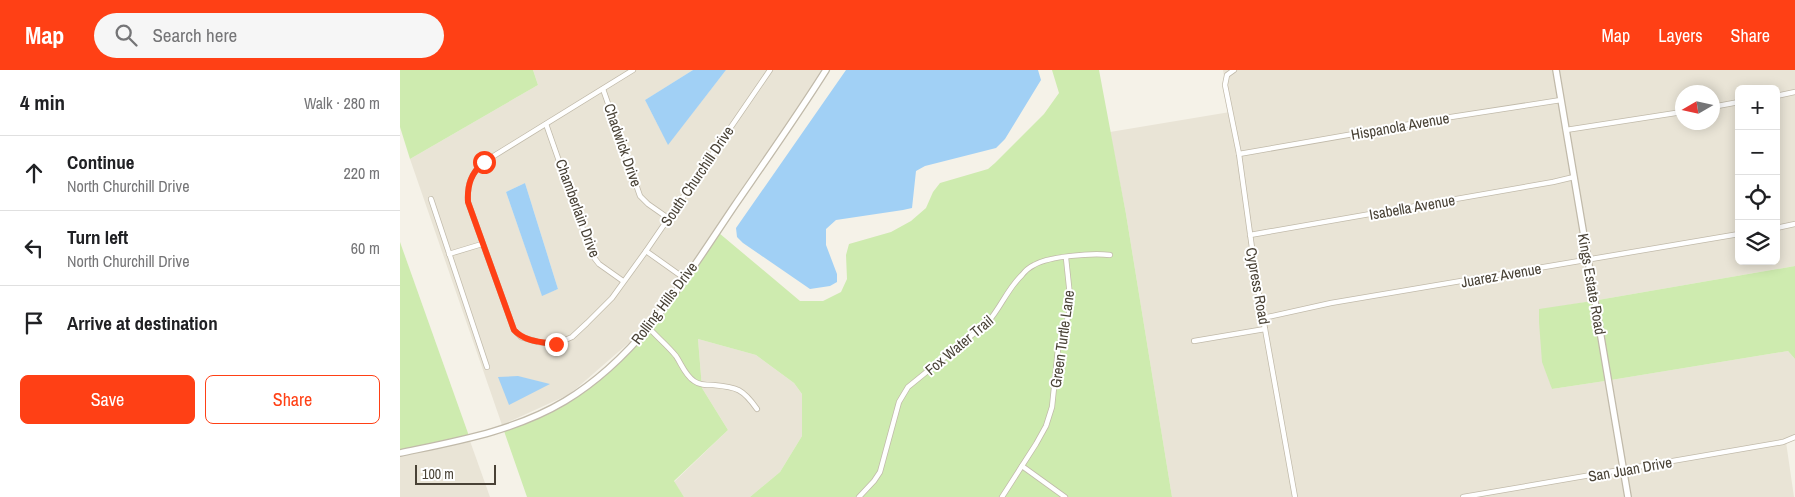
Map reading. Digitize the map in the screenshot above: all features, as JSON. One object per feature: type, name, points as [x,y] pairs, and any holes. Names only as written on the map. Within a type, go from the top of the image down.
[{"type":"street","name":"South Churchill Drive","points":[[633,70],[484,162],[475,170],[467,192],[468,202],[514,330],[521,337],[556,344],[572,338],[612,298],[770,70]]},
{"type":"street","name":"Rolling Hills Drive","points":[[400,453],[486,434],[546,411],[598,378],[627,352],[649,328],[826,70]]},
{"type":"street","name":"Cypress Road","points":[[1234,70],[1227,75],[1225,85],[1239,154],[1263,318],[1294,497]]},
{"type":"street","name":"Kings Estate Road","points":[[1556,70],[1628,497]]},
{"type":"street","name":"Chadwick Drive","points":[[603,89],[640,196],[668,218]]},
{"type":"street","points":[[1780,95],[1795,92]]},
{"type":"street","name":"Hispanola Avenue","points":[[1239,154],[1561,100]]},
{"type":"street","points":[[1720,106],[1735,103]]},
{"type":"street","points":[[1566,130],[1675,113]]},
{"type":"street","name":"Chamberlain Drive","points":[[546,124],[592,255],[599,264],[623,282]]},
{"type":"street","name":"Isabella Avenue","points":[[1250,235],[1574,177]]},
{"type":"street","points":[[431,200],[487,367]]},
{"type":"street","points":[[1780,227],[1795,224]]},
{"type":"street","name":"Juarez Avenue","points":[[1263,318],[1332,303],[1735,235]]},
{"type":"street","points":[[449,254],[482,244]]},
{"type":"street","points":[[646,251],[684,278]]},
{"type":"street","name":"Fox Water Trail","points":[[859,497],[880,472],[899,402],[908,387],[988,322],[996,313],[1010,289],[1027,270],[1033,265],[1046,261],[1096,253],[1110,255]]},
{"type":"street","name":"Green Turtle Lane","points":[[1002,497],[1046,426],[1052,408],[1058,349],[1069,314],[1070,296],[1066,258]]},
{"type":"street","points":[[649,328],[675,356],[682,368],[695,382],[704,385],[729,386],[739,389],[749,397],[757,409]]},
{"type":"street","points":[[1194,341],[1265,329]]},
{"type":"street","name":"San Juan Drive","points":[[1463,497],[1783,442],[1795,437]]},
{"type":"street","points":[[1022,466],[1065,497]]},
{"type":"shaded area","points":[[533,70],[693,70],[645,100],[668,144],[726,70],[823,70],[697,256],[640,333],[570,394],[502,425],[410,159],[538,85]],"holes":[[[525,183],[558,289],[542,295],[506,192]]]},
{"type":"shaded area","points":[[1223,70],[1553,70],[1592,301],[1540,310],[1552,389],[1605,381],[1625,497],[1172,497],[1126,214],[1110,132],[1230,112]]},
{"type":"shaded area","points":[[1559,70],[1795,70],[1795,266],[1598,300]]},
{"type":"shaded area","points":[[698,339],[756,355],[794,383],[802,394],[802,436],[780,472],[750,497],[684,497],[674,482],[728,430],[702,388]]},
{"type":"shaded area","points":[[1788,351],[1795,359],[1795,440],[1786,442],[1794,497],[1631,497],[1611,380]]},
{"type":"shaded area","points":[[470,441],[490,497],[400,497],[400,456]]},
{"type":"green space","points":[[400,70],[533,70],[538,85],[410,159],[400,127]]},
{"type":"green space","points":[[1052,70],[1099,70],[1126,214],[1172,497],[750,497],[780,472],[802,436],[802,394],[794,383],[756,355],[698,339],[702,388],[728,430],[674,481],[684,497],[527,497],[504,431],[540,416],[573,398],[589,388],[618,364],[649,333],[719,233],[800,301],[823,301],[841,292],[847,279],[846,255],[849,244],[891,232],[911,221],[926,208],[933,192],[940,183],[988,169],[1044,114],[1059,93]]},
{"type":"green space","points":[[400,242],[469,436],[400,450]]},
{"type":"green space","points":[[1795,266],[1795,359],[1788,351],[1611,380],[1598,300]]},
{"type":"green space","points":[[1592,301],[1605,381],[1552,389],[1542,362],[1539,309]]},
{"type":"water","points":[[693,70],[726,70],[668,145],[645,100]]},
{"type":"water","points":[[846,70],[1038,70],[1041,80],[1005,139],[996,148],[925,166],[916,171],[912,208],[836,220],[826,229],[826,245],[837,274],[837,282],[830,286],[810,289],[743,243],[737,237],[736,228]]},
{"type":"water","points":[[525,183],[558,289],[542,296],[506,192]]},
{"type":"water","points":[[518,376],[550,384],[509,405],[498,377]]},
{"type":"route","points":[[484,162],[475,170],[470,180],[467,192],[468,202],[514,330],[521,337],[538,342],[556,344]]}]
